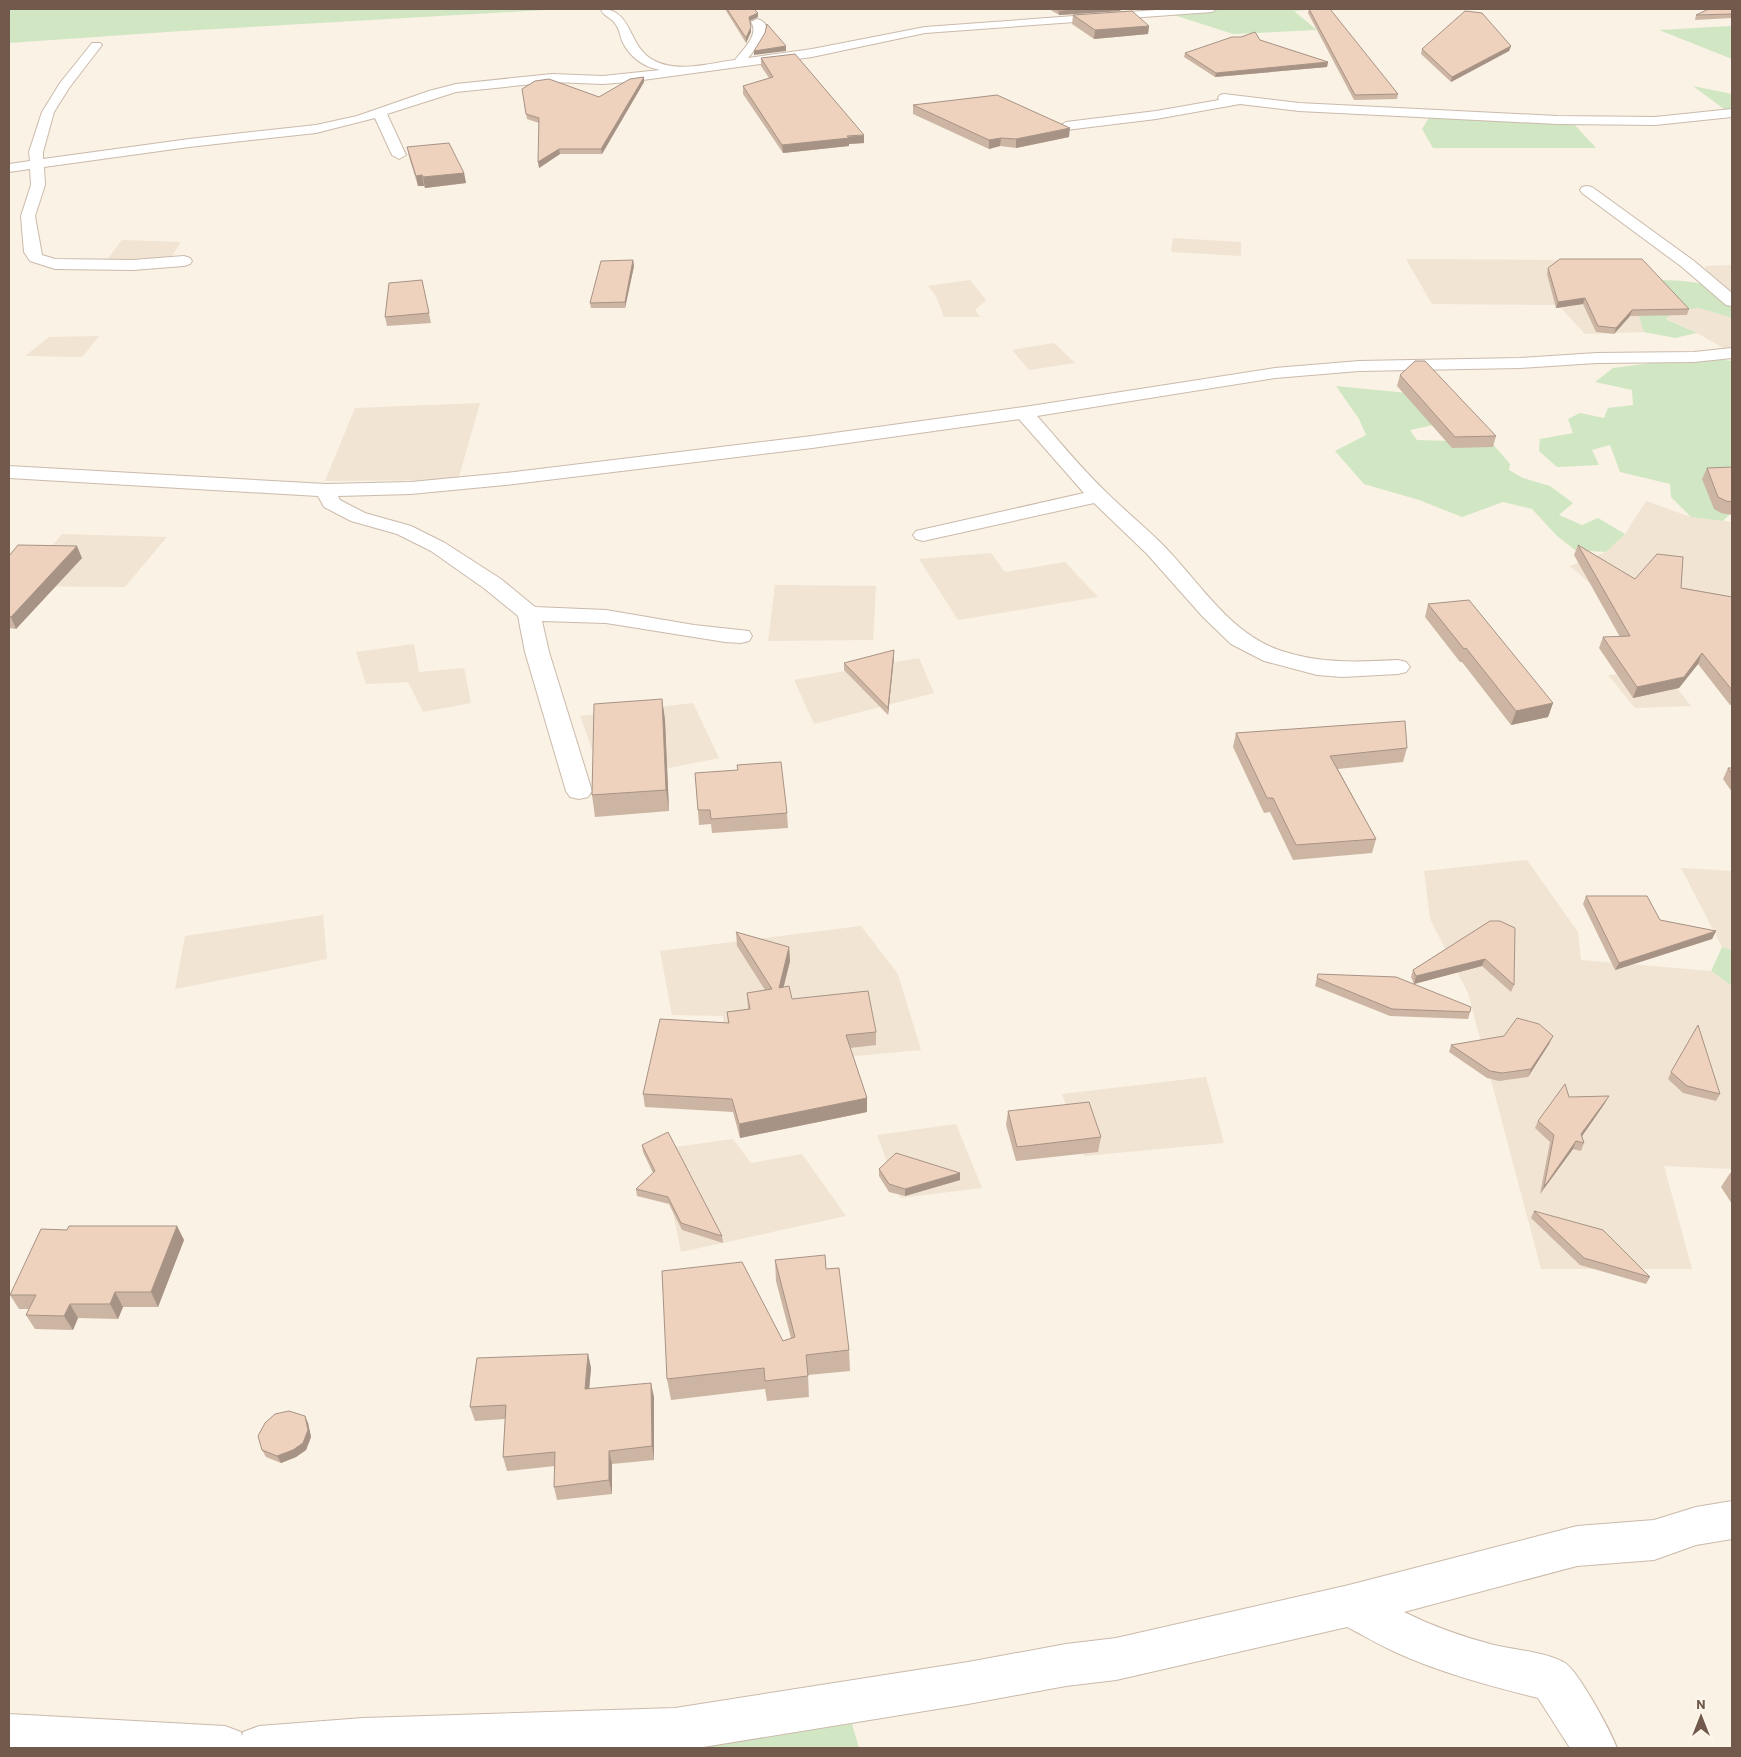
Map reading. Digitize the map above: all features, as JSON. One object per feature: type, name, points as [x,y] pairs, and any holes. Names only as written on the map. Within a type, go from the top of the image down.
[{"type":"street","points":[[9,168],[198,141],[316,129],[379,112],[433,94],[470,86],[552,78],[612,80],[651,70],[682,71],[843,48],[931,30],[1212,9]]},
{"type":"street","points":[[606,10],[621,22],[625,35],[651,70]]},
{"type":"street","points":[[738,64],[760,34],[760,26],[757,22]]},
{"type":"street","points":[[96,45],[68,80],[48,112],[40,135],[39,148],[36,152],[38,164],[37,192],[28,216],[32,252],[36,258],[55,264],[83,266],[184,261]]},
{"type":"street","points":[[1066,126],[1156,115],[1230,99],[1344,110],[1557,120],[1655,121],[1732,113]]},
{"type":"street","points":[[379,112],[399,154]]},
{"type":"street","points":[[1587,190],[1688,264],[1732,301]]},
{"type":"street","points":[[9,472],[326,490],[410,488],[812,442],[1024,413],[1244,377],[1324,368],[1520,363],[1597,358],[1694,357],[1732,353]]},
{"type":"street","points":[[1024,413],[1098,496],[1155,549],[1211,612],[1239,639],[1272,656],[1317,668],[1342,670],[1398,667]]},
{"type":"street","points":[[326,490],[332,504],[358,517],[404,530],[438,547],[493,584],[529,614],[537,652],[578,791]]},
{"type":"street","points":[[923,535],[1098,496]]},
{"type":"street","points":[[529,614],[572,614],[618,618],[694,633],[741,636]]},
{"type":"street","points":[[259,1748],[363,1740],[675,1730],[968,1683],[1066,1665],[1116,1660],[1349,1606],[1577,1546],[1654,1540],[1696,1526],[1732,1520]]},
{"type":"street","points":[[1349,1606],[1409,1636],[1443,1650],[1493,1666],[1551,1679],[1564,1696],[1595,1748]]},
{"type":"street","points":[[9,1736],[225,1748]]},
{"type":"shaded area","points":[[1173,238],[1241,242],[1241,256],[1171,252]]},
{"type":"shaded area","points":[[122,240],[181,242],[170,259],[106,261]]},
{"type":"shaded area","points":[[1406,259],[1586,260],[1615,288],[1639,317],[1644,332],[1585,334],[1558,305],[1432,304]]},
{"type":"shaded area","points":[[1732,265],[1732,301],[1722,299],[1709,286],[1705,266]]},
{"type":"shaded area","points":[[970,280],[986,300],[975,310],[980,317],[944,317],[936,296],[928,286]]},
{"type":"shaded area","points":[[1699,308],[1732,318],[1732,353],[1697,333],[1665,318],[1673,311]]},
{"type":"shaded area","points":[[99,336],[82,357],[25,356],[49,337]]},
{"type":"shaded area","points":[[1054,343],[1075,363],[1029,370],[1012,350]]},
{"type":"shaded area","points":[[480,403],[458,480],[325,481],[355,408]]},
{"type":"shaded area","points":[[1646,501],[1691,517],[1732,522],[1732,658],[1625,614],[1570,566],[1606,552],[1625,534]]},
{"type":"shaded area","points":[[62,534],[167,537],[125,587],[18,586]]},
{"type":"shaded area","points":[[991,553],[1005,572],[1065,562],[1098,597],[958,620],[919,559]]},
{"type":"shaded area","points":[[775,585],[876,586],[873,640],[768,641]]},
{"type":"shaded area","points":[[414,644],[419,672],[464,668],[471,703],[423,712],[408,682],[366,684],[356,652]]},
{"type":"shaded area","points":[[919,658],[934,693],[814,724],[794,680]]},
{"type":"shaded area","points":[[1665,673],[1691,706],[1635,708],[1608,675]]},
{"type":"shaded area","points":[[693,703],[719,758],[643,773],[592,749],[580,716]]},
{"type":"shaded area","points":[[1527,860],[1578,932],[1581,960],[1711,971],[1732,986],[1732,1169],[1664,1166],[1692,1269],[1541,1269],[1468,993],[1430,919],[1424,871]]},
{"type":"shaded area","points":[[1681,868],[1732,871],[1732,950],[1722,947]]},
{"type":"shaded area","points":[[323,915],[327,959],[175,989],[185,936]]},
{"type":"shaded area","points":[[861,926],[898,974],[921,1050],[724,1068],[723,1016],[672,1015],[660,951]]},
{"type":"shaded area","points":[[1206,1077],[1224,1143],[1084,1156],[1062,1094]]},
{"type":"shaded area","points":[[956,1124],[982,1188],[900,1198],[877,1135]]},
{"type":"shaded area","points":[[733,1139],[751,1163],[802,1154],[846,1216],[681,1252],[660,1149]]},
{"type":"green space","points":[[9,9],[562,9],[9,43]]},
{"type":"green space","points":[[1155,9],[1315,9],[1294,11],[1317,30],[1233,34]]},
{"type":"green space","points":[[1732,26],[1732,59],[1659,30]]},
{"type":"green space","points":[[1693,86],[1732,94],[1732,115]]},
{"type":"green space","points":[[1430,116],[1573,123],[1596,148],[1433,148],[1422,129]]},
{"type":"green space","points":[[1635,280],[1680,281],[1710,286],[1722,298],[1732,301],[1732,318],[1699,308],[1673,311],[1666,319],[1697,333],[1675,338],[1644,332],[1639,317],[1615,288]]},
{"type":"green space","points":[[1708,358],[1732,361],[1732,512],[1723,521],[1691,517],[1671,497],[1670,484],[1620,472],[1610,445],[1592,450],[1599,465],[1557,467],[1539,451],[1540,439],[1573,433],[1568,419],[1580,413],[1604,418],[1608,408],[1633,405],[1632,390],[1595,382],[1613,368]]},
{"type":"green space","points":[[1336,386],[1408,393],[1447,422],[1410,430],[1417,440],[1491,442],[1510,464],[1509,470],[1523,478],[1550,486],[1573,503],[1559,515],[1582,525],[1598,518],[1625,534],[1606,552],[1575,550],[1557,536],[1532,509],[1503,502],[1462,517],[1419,500],[1364,484],[1335,451],[1366,435],[1359,419]]},
{"type":"green space","points":[[1722,947],[1732,950],[1732,986],[1711,971]]},
{"type":"green space","points":[[848,1710],[859,1748],[665,1748]]},
{"type":"building","points":[[727,9],[754,9],[758,13],[749,17],[751,27],[746,38]]},
{"type":"building","points":[[1056,9],[1089,9],[1059,11]]},
{"type":"building","points":[[1309,9],[1330,9],[1398,94],[1355,95]]},
{"type":"building","points":[[1709,9],[1732,9],[1732,14],[1696,15]]},
{"type":"building","points":[[1132,11],[1149,26],[1095,30],[1073,15]]},
{"type":"building","points":[[1465,11],[1482,13],[1511,46],[1452,77],[1422,49]]},
{"type":"building","points":[[767,24],[786,46],[754,51],[765,33]]},
{"type":"building","points":[[1255,32],[1260,40],[1328,62],[1216,73],[1185,53],[1232,37],[1241,37]]},
{"type":"building","points":[[795,54],[864,135],[782,145],[743,86],[773,77],[761,58]]},
{"type":"building","points":[[644,77],[601,149],[559,149],[538,162],[539,118],[526,114],[522,89],[535,81],[549,79],[599,97],[630,79]]},
{"type":"building","points":[[997,95],[1070,128],[1016,139],[1001,138],[989,140],[913,105]]},
{"type":"building","points":[[449,143],[464,173],[416,176],[407,147]]},
{"type":"building","points":[[1560,259],[1642,259],[1689,309],[1632,310],[1616,328],[1598,326],[1585,298],[1558,302],[1548,268]]},
{"type":"building","points":[[633,260],[625,302],[590,303],[601,261]]},
{"type":"building","points":[[422,280],[429,313],[385,317],[389,283]]},
{"type":"building","points":[[1415,361],[1425,361],[1496,436],[1455,437],[1400,375]]},
{"type":"building","points":[[1732,467],[1732,502],[1718,497],[1707,468]]},
{"type":"building","points":[[18,545],[77,546],[11,617],[9,616],[9,556]]},
{"type":"building","points":[[1578,545],[1635,579],[1657,554],[1683,557],[1681,588],[1732,597],[1732,690],[1702,653],[1684,677],[1637,687],[1603,637],[1630,636]]},
{"type":"building","points":[[1469,600],[1553,703],[1516,711],[1428,604]]},
{"type":"building","points":[[894,650],[888,708],[844,663]]},
{"type":"building","points":[[662,699],[666,790],[592,795],[594,704]]},
{"type":"building","points":[[1405,721],[1407,748],[1330,756],[1376,839],[1296,845],[1273,798],[1267,798],[1236,733]]},
{"type":"building","points":[[781,762],[787,813],[711,819],[710,810],[698,810],[695,773],[738,770],[737,765]]},
{"type":"building","points":[[1586,896],[1647,896],[1660,920],[1716,931],[1619,963]]},
{"type":"building","points":[[1490,921],[1500,921],[1515,928],[1514,985],[1485,959],[1416,976],[1413,970]]},
{"type":"building","points":[[736,932],[789,947],[779,988],[789,986],[792,999],[868,991],[876,1032],[846,1035],[867,1098],[739,1124],[732,1099],[643,1094],[660,1019],[729,1023],[727,1012],[750,1009],[747,993],[772,989]]},
{"type":"building","points":[[1318,974],[1396,977],[1471,1007],[1470,1012],[1392,1009],[1317,978]]},
{"type":"building","points":[[1517,1018],[1539,1024],[1553,1036],[1531,1069],[1502,1073],[1490,1071],[1451,1045],[1504,1036]]},
{"type":"building","points":[[1698,1025],[1720,1094],[1687,1086],[1671,1072]]},
{"type":"building","points":[[1565,1084],[1569,1097],[1609,1096],[1581,1134],[1584,1143],[1576,1141],[1544,1187],[1554,1135],[1538,1121]]},
{"type":"building","points":[[1089,1102],[1101,1137],[1017,1147],[1008,1111]]},
{"type":"building","points":[[668,1132],[722,1236],[681,1223],[668,1197],[636,1189],[655,1171],[642,1145]]},
{"type":"building","points":[[896,1153],[960,1173],[905,1189],[889,1184],[879,1169]]},
{"type":"building","points":[[1534,1211],[1603,1230],[1650,1277],[1584,1258]]},
{"type":"building","points":[[69,1226],[177,1226],[151,1292],[115,1292],[110,1304],[70,1304],[64,1316],[26,1315],[36,1295],[10,1295],[41,1229],[67,1230]]},
{"type":"building","points":[[825,1255],[826,1269],[839,1268],[849,1350],[806,1355],[808,1376],[765,1381],[764,1368],[667,1379],[662,1271],[742,1262],[783,1341],[795,1337],[775,1260]]},
{"type":"building","points":[[588,1354],[585,1389],[651,1383],[652,1446],[609,1451],[609,1480],[554,1487],[555,1452],[503,1457],[506,1405],[470,1407],[477,1358]]},
{"type":"building","points":[[289,1411],[305,1416],[308,1430],[303,1443],[293,1450],[277,1456],[262,1450],[258,1436],[265,1423],[275,1414]]}]
